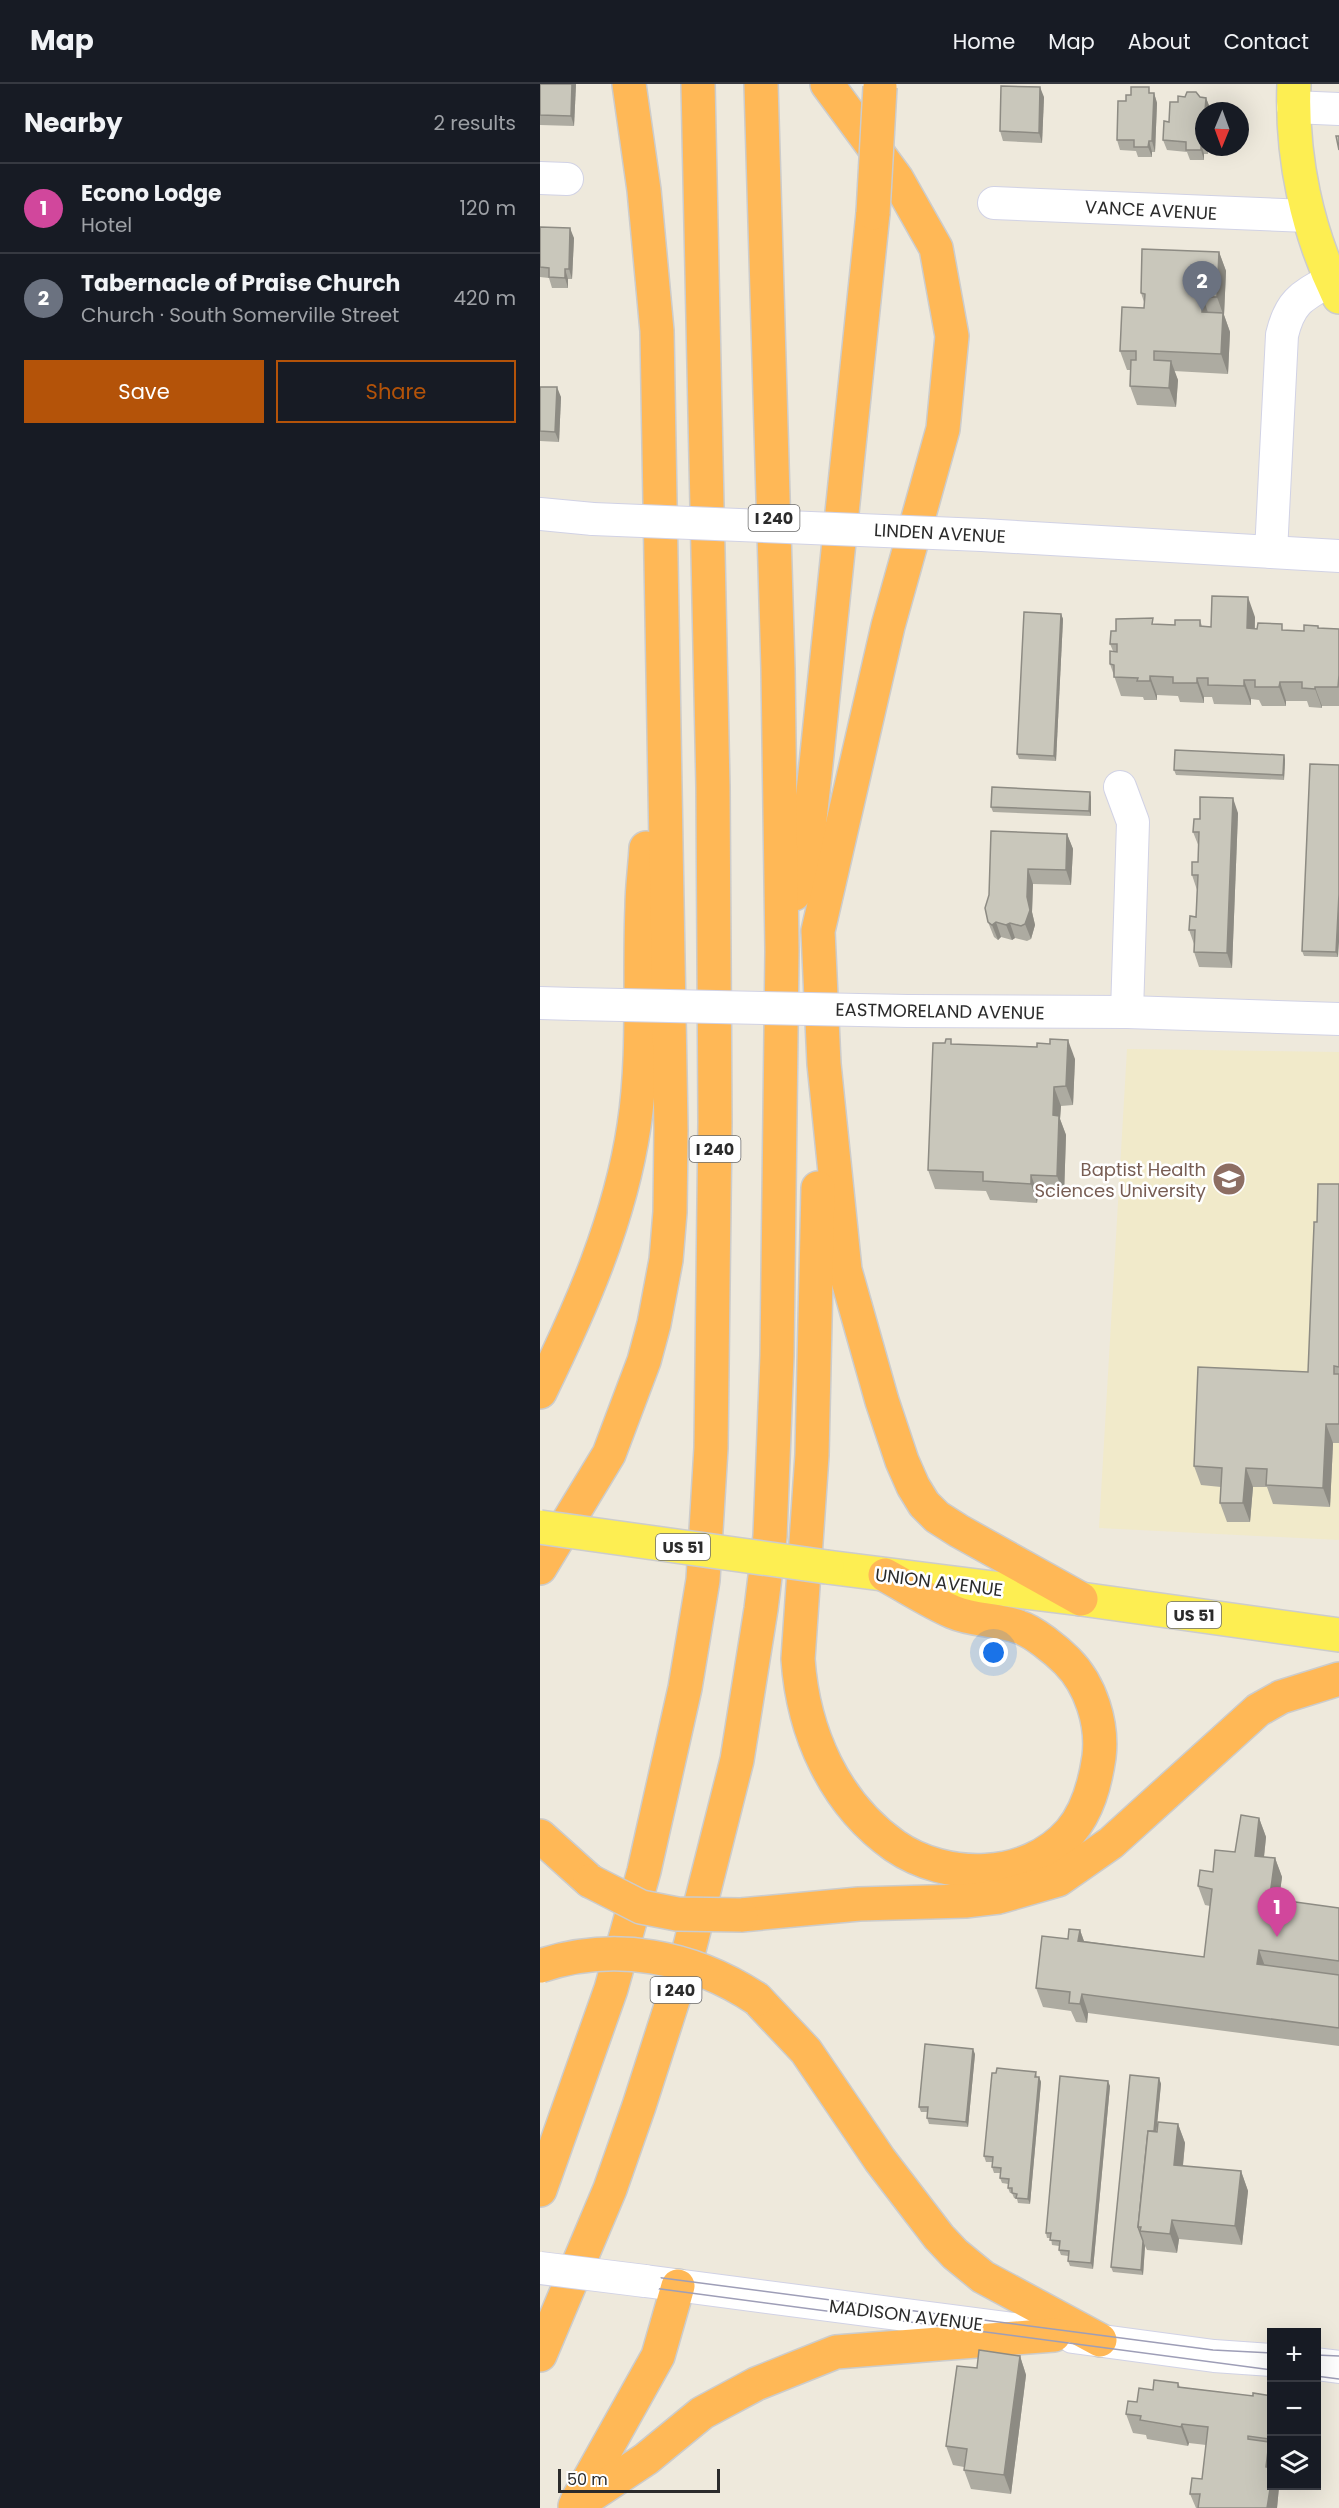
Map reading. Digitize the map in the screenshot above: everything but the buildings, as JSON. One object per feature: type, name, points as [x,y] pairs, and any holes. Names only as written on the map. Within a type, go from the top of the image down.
[{"type":"highway","points":[[540,1568],[609,1454],[644,1360],[654,1324],[666,1260],[670,1212],[671,1130],[661,664],[657,331],[644,190],[629,84]]},
{"type":"highway","points":[[688,84],[699,176]]},
{"type":"highway","name":"I 240","points":[[540,2190],[611,1989],[641,1882],[685,1688],[703,1580],[711,1448],[715,1098],[713,775],[698,84]]},
{"type":"highway","name":"I 240","points":[[540,2355],[610,2189],[689,1950],[737,1760],[770,1536],[777,1356],[782,951],[778,669],[761,84]]},
{"type":"highway","points":[[827,84],[897,179],[936,248],[952,336],[943,429],[888,626],[818,931],[824,1064],[845,1270],[882,1401],[913,1486],[924,1504],[937,1517],[1081,1599]]},
{"type":"highway","points":[[782,951],[810,817],[873,213],[880,86]]},
{"type":"highway","points":[[540,1392],[585,1294],[614,1216],[628,1164],[640,1075],[642,905],[661,664]]},
{"type":"highway","points":[[824,1064],[818,1178],[812,1455],[798,1659],[805,1709],[823,1761],[840,1789],[864,1818],[896,1846],[940,1866],[964,1870],[993,1871],[1043,1854],[1070,1832],[1092,1794],[1100,1748],[1099,1726],[1084,1683],[1068,1661],[1021,1627],[954,1613],[885,1575]]},
{"type":"highway","points":[[540,1836],[590,1881],[641,1907],[677,1914],[741,1915],[859,1904],[965,1901],[999,1897],[1058,1880],[1111,1843],[1258,1710],[1281,1697],[1339,1679]]},
{"type":"highway","points":[[540,1966],[584,1955],[640,1954],[688,1964],[735,1985],[757,1999],[806,2051],[880,2160],[939,2237],[955,2254],[983,2277],[1100,2340]]},
{"type":"highway","points":[[574,2507],[658,2356],[678,2286]]},
{"type":"highway","points":[[574,2507],[646,2459],[702,2413],[756,2384],[836,2352],[1054,2335]]},
{"type":"main road","points":[[1293,95],[1299,173],[1308,216],[1335,289]]},
{"type":"main road","name":"UNION AVENUE","points":[[540,1527],[1339,1635]]},
{"type":"street","points":[[1293,95],[1339,109]]},
{"type":"street","name":"VANCE AVENUE","points":[[994,203],[1308,216]]},
{"type":"street","points":[[1271,552],[1282,335],[1286,318],[1293,305],[1303,296],[1335,289]]},
{"type":"street","name":"LINDEN AVENUE","points":[[540,514],[593,519],[982,535],[1339,556]]},
{"type":"street","points":[[1120,787],[1133,822],[1127,1012]]},
{"type":"street","name":"EASTMORELAND AVENUE","points":[[540,1003],[908,1011],[1127,1012],[1339,1019]]},
{"type":"street","name":"MADISON AVENUE","points":[[540,2268],[1214,2356],[1267,2360]]},
{"type":"street","points":[[1321,2365],[1339,2367]]},
{"type":"shaded area","name":"Baptist Health Sciences University","points":[[1127,1049],[1339,1052],[1339,1540],[1099,1528]]},
{"type":"tram line","points":[[540,2262],[1213,2350],[1267,2353]]},
{"type":"tram line","points":[[540,2273],[1267,2369]]},
{"type":"tram line","points":[[1321,2355],[1339,2356]]},
{"type":"tram line","points":[[1321,2377],[1339,2379]]},
{"type":"place","name":"Tabernacle of Praise Church","points":[[1202,311]]},
{"type":"place","name":"Baptist Health Sciences University","points":[[1229,1179]]},
{"type":"place","name":"Econo Lodge","points":[[1277,1937]]}]
